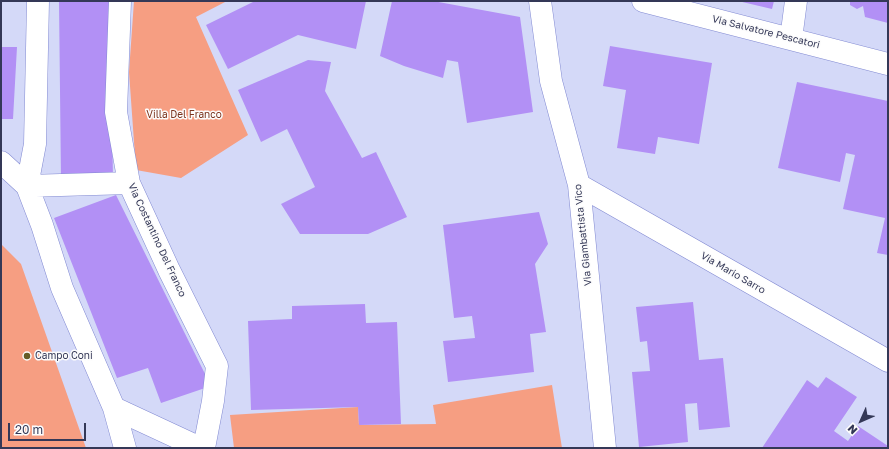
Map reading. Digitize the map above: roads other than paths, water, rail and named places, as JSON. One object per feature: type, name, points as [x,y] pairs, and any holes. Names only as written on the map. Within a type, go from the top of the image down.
[{"type":"street","points":[[27,186],[35,144],[38,1]]},
{"type":"street","name":"Via Costantino Del Franco","points":[[120,1],[116,112],[130,183],[169,270],[217,366],[213,401],[204,448]]},
{"type":"street","name":"Via Giambattista Vico","points":[[540,1],[551,81],[579,185],[605,448]]},
{"type":"street","name":"Via Salvatore Pescatori","points":[[643,1],[888,64]]},
{"type":"street","points":[[791,39],[796,1]]},
{"type":"street","points":[[1,162],[27,186],[42,225],[62,288],[114,408],[125,448]]},
{"type":"street","points":[[27,186],[130,183]]},
{"type":"street","name":"Via Mario Sarro","points":[[579,185],[888,361]]},
{"type":"street","points":[[114,408],[200,448]]},
{"type":"place","name":"Campo Coni","points":[[27,356]]},
{"type":"park label","name":"Villa Del Franco","points":[[184,115]]}]
